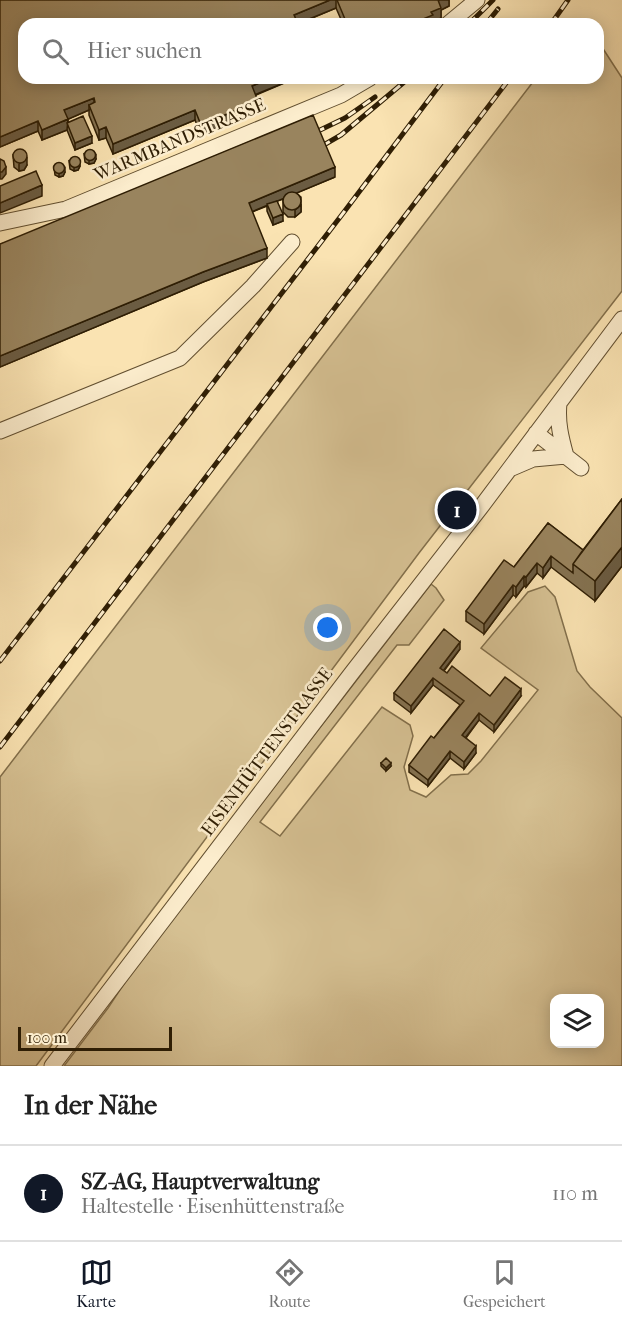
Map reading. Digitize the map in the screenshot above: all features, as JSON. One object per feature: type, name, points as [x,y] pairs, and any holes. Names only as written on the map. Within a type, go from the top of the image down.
[{"type":"street","points":[[456,18],[470,3]]},
{"type":"street","name":"WARMBANDSTRASSE","points":[[0,223],[66,209],[340,95],[359,84]]},
{"type":"street","points":[[0,431],[180,358],[253,286],[292,242]]},
{"type":"street","name":"EISENHÜTTENSTRASSE","points":[[52,1066],[622,319]]},
{"type":"street","points":[[559,403],[557,416],[566,456]]},
{"type":"street","points":[[536,433],[581,468]]},
{"type":"street","points":[[509,469],[533,459],[566,456]]},
{"type":"shaded area","points":[[604,50],[622,78],[622,291],[419,553],[36,1066],[0,1066],[0,777],[531,84],[604,84]]},
{"type":"shaded area","points":[[431,584],[444,600],[409,645],[397,645],[260,822],[280,836],[382,707],[410,725],[413,736],[404,767],[410,790],[426,797],[451,775],[468,774],[538,690],[481,648],[528,592],[545,586],[555,597],[577,671],[622,718],[622,1066],[64,1066],[108,1008],[137,964]]},
{"type":"building","points":[[0,0],[330,0],[294,15],[295,18],[18,18],[18,84],[257,84],[252,86],[258,101],[201,125],[195,110],[113,144],[106,127],[99,130],[89,105],[95,102],[94,98],[64,110],[68,119],[42,130],[38,121],[0,137]]},
{"type":"building","points":[[337,0],[438,0],[441,8],[431,12],[433,15],[426,18],[344,18]]},
{"type":"building","points":[[313,115],[335,167],[249,203],[267,248],[0,356],[0,244]]},
{"type":"building","points":[[83,116],[92,136],[75,143],[67,123]]},
{"type":"building","points":[[17,149],[23,149],[27,156],[23,163],[17,163],[13,159],[13,153]]},
{"type":"building","points":[[90,149],[96,155],[90,161],[84,155]]},
{"type":"building","points":[[75,156],[81,162],[75,168],[69,162]]},
{"type":"building","points":[[0,159],[4,161],[6,167],[2,172],[0,172]]},
{"type":"building","points":[[59,162],[65,168],[59,174],[53,168]]},
{"type":"building","points":[[36,171],[42,185],[0,203],[0,186]]},
{"type":"building","points":[[288,192],[296,192],[301,197],[299,208],[288,210],[283,205],[283,197]]},
{"type":"building","points":[[277,201],[283,214],[273,218],[267,204]]},
{"type":"building","points":[[622,499],[622,547],[595,581],[573,564]]},
{"type":"building","points":[[548,523],[583,550],[573,564],[573,573],[551,556],[543,568],[537,563],[516,587],[513,585],[484,624],[466,611],[504,560],[514,567]]},
{"type":"building","points":[[444,629],[460,642],[440,668],[447,673],[452,666],[490,696],[505,677],[521,689],[494,725],[479,713],[462,735],[476,746],[464,762],[450,751],[428,780],[409,765],[431,736],[434,738],[464,701],[433,678],[411,706],[394,693]]},
{"type":"building","points":[[386,758],[391,763],[386,768],[381,763]]},
{"type":"railway","points":[[475,18],[493,0]]},
{"type":"railway","points":[[555,18],[568,0]]},
{"type":"railway","points":[[491,18],[498,9]]},
{"type":"railway","points":[[322,146],[341,135],[402,84]]},
{"type":"railway","points":[[0,661],[440,84]]},
{"type":"railway","points":[[0,747],[505,84]]},
{"type":"railway","points":[[316,132],[345,118],[375,97]]},
{"type":"place","name":"SZ-AG, Hauptverwaltung","points":[[457,510]]}]
